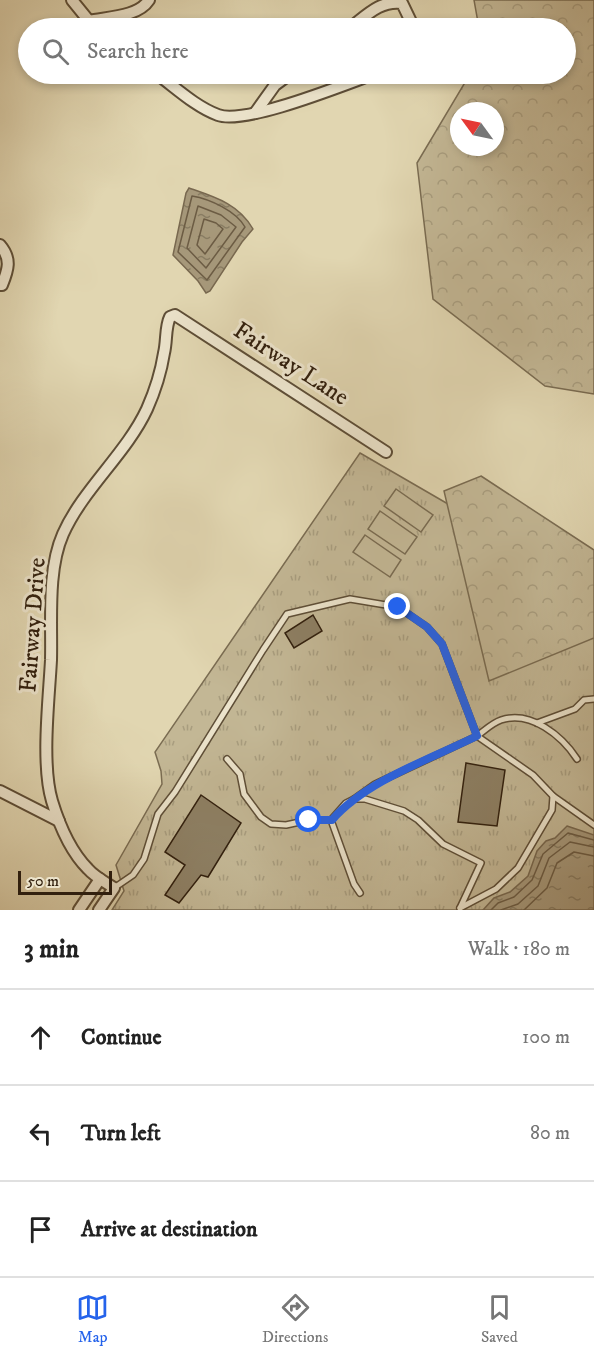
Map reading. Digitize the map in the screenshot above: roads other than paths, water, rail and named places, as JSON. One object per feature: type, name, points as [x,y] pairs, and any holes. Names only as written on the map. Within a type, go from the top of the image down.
[{"type":"street","points":[[72,0],[87,18]]},
{"type":"street","points":[[104,18],[130,13],[145,7],[149,0]]},
{"type":"street","points":[[363,18],[382,4],[392,1],[402,3],[409,18]]},
{"type":"street","points":[[171,84],[206,110],[220,116],[235,118],[346,84]]},
{"type":"street","points":[[255,113],[276,84]]},
{"type":"street","points":[[0,245],[9,263],[1,287]]},
{"type":"street","name":"Fairway Lane","points":[[171,316],[176,315],[386,452]]},
{"type":"street","name":"Fairway Drive","points":[[100,879],[87,868],[59,821],[50,793],[47,765],[55,562],[62,535],[71,518],[133,433],[147,408],[164,355],[168,322],[171,316]]},
{"type":"street","points":[[0,791],[59,821]]},
{"type":"street","points":[[79,910],[100,879],[114,888],[99,910]]},
{"type":"lane","points":[[114,888],[133,874],[144,860],[158,814],[175,792],[287,614],[350,599],[398,607],[427,627],[442,644],[477,736],[533,775],[553,796],[594,825]]},
{"type":"lane","points":[[537,723],[575,709],[584,700],[594,699]]},
{"type":"lane","points":[[332,820],[346,803],[375,784],[477,736],[498,721],[511,718],[526,719],[537,723],[565,742],[577,759]]},
{"type":"lane","points":[[227,759],[240,774],[244,794],[261,817],[271,824],[286,825],[309,820],[332,820]]},
{"type":"lane","points":[[460,909],[496,889],[519,868],[552,810],[553,796]]},
{"type":"lane","points":[[354,799],[365,799],[404,812],[418,820],[443,844],[481,863],[460,909]]},
{"type":"lane","points":[[332,820],[354,884],[360,893]]},
{"type":"water","points":[[189,188],[226,202],[241,213],[253,229],[210,291],[206,293],[198,281],[173,255]]},
{"type":"water","points":[[567,826],[594,835],[594,910],[483,910],[494,898],[510,892],[528,876],[537,851],[546,841],[555,838]]}]
